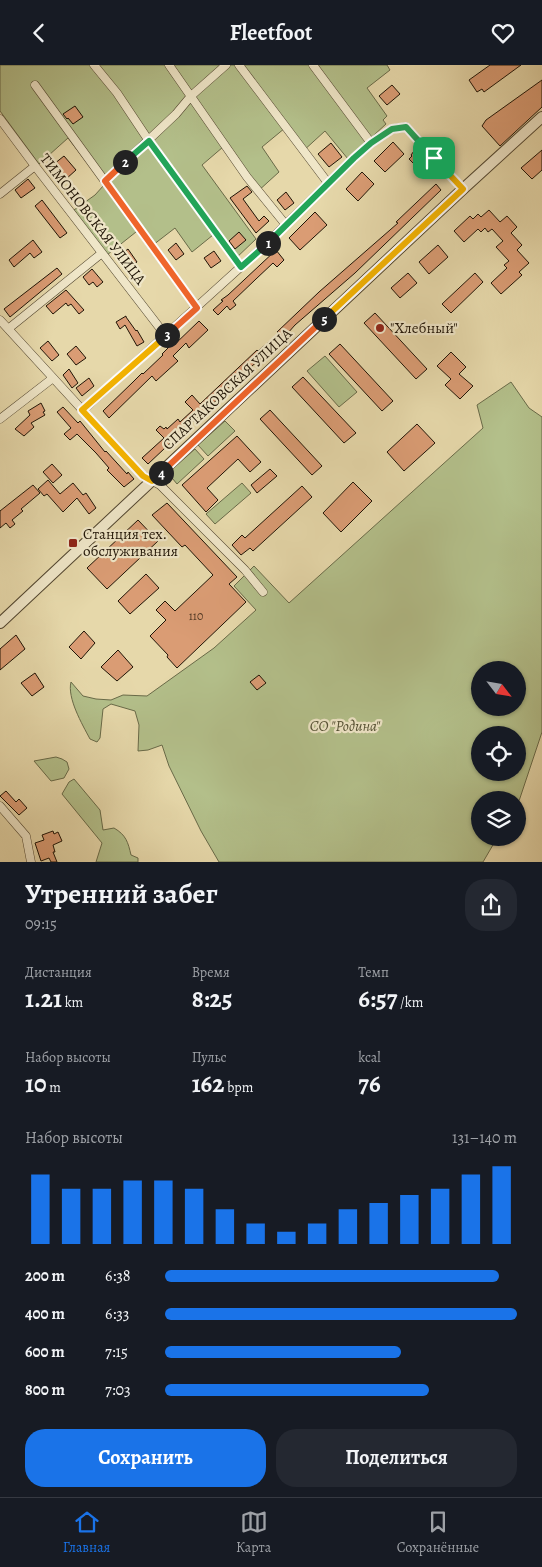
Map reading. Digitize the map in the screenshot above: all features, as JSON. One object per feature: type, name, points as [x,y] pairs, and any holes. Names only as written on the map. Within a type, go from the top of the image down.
[{"type":"street","points":[[94,65],[241,267]]},
{"type":"street","points":[[169,65],[247,177],[286,225]]},
{"type":"street","points":[[105,181],[149,141],[191,96],[226,65]]},
{"type":"street","points":[[239,65],[328,183]]},
{"type":"street","points":[[313,65],[371,143]]},
{"type":"street","points":[[35,85],[197,308]]},
{"type":"street","name":"СПАРТАКОВСКАЯ УЛИЦА","points":[[0,623],[542,117]]},
{"type":"street","name":"ТИМОНОВСКАЯ УЛИЦА","points":[[0,119],[34,166],[166,336]]},
{"type":"street","points":[[82,410],[197,308],[371,143],[392,129],[406,127],[463,189]]},
{"type":"street","points":[[0,194],[34,166]]},
{"type":"street","points":[[8,329],[102,253]]},
{"type":"street","points":[[0,320],[143,476],[160,485],[245,570],[263,592]]},
{"type":"street","points":[[0,419],[52,378]]},
{"type":"street","points":[[0,807],[26,836],[31,862]]},
{"type":"green space","points":[[0,65],[387,65],[390,70],[367,88],[387,116],[383,120],[386,124],[348,159],[325,131],[302,152],[285,128],[262,147],[279,172],[257,192],[223,147],[202,165],[256,239],[233,261],[213,235],[192,252],[175,228],[153,245],[141,228],[107,255],[74,210],[95,195],[104,185],[68,138],[39,164],[0,111]]},
{"type":"green space","points":[[325,356],[357,392],[339,407],[307,371]]},
{"type":"green space","name":"СО \"Родина\"","points":[[511,382],[529,408],[542,417],[542,732],[526,779],[526,726],[471,726],[471,781],[525,781],[522,791],[471,791],[471,846],[492,846],[483,862],[219,862],[201,831],[169,766],[162,745],[138,751],[139,725],[135,711],[111,704],[103,709],[100,738],[97,742],[90,739],[73,703],[70,688],[71,682],[83,696],[96,699],[111,700],[123,695],[147,696],[214,648],[256,610],[234,586],[254,566],[289,603],[483,428],[477,405]]},
{"type":"green space","points":[[225,421],[235,431],[208,456],[198,445]]},
{"type":"green space","points":[[195,449],[204,459],[177,484],[168,473]]},
{"type":"green space","points":[[242,483],[251,493],[215,524],[206,514]]},
{"type":"green space","points":[[56,757],[67,762],[69,769],[64,778],[51,781],[34,761]]},
{"type":"green space","points":[[74,779],[100,810],[103,830],[114,828],[121,833],[131,855],[138,858],[138,862],[96,862],[102,843],[62,794],[69,782]]},
{"type":"building","points":[[490,65],[521,65],[484,92],[482,89],[477,92],[469,80]]},
{"type":"building","points":[[542,80],[542,107],[500,146],[482,126],[486,120]]},
{"type":"building","points":[[392,85],[400,94],[387,105],[379,96]]},
{"type":"building","points":[[75,106],[83,117],[73,124],[63,114]]},
{"type":"building","points":[[393,142],[404,154],[385,172],[374,161]]},
{"type":"building","points":[[331,143],[342,157],[329,167],[318,154]]},
{"type":"building","points":[[542,150],[542,170],[532,179],[521,168]]},
{"type":"building","points":[[414,151],[438,174],[434,178],[421,165],[418,168],[409,159]]},
{"type":"building","points":[[64,156],[76,170],[66,179],[54,164]]},
{"type":"building","points":[[362,172],[374,184],[358,201],[346,189]]},
{"type":"building","points":[[28,179],[35,188],[21,198],[15,190]]},
{"type":"building","points":[[436,184],[441,190],[355,273],[295,325],[279,343],[238,378],[200,417],[148,464],[142,458],[164,438],[156,430],[160,426],[167,429],[178,419],[180,422],[193,410],[185,402],[192,395],[200,404],[257,350],[279,333],[277,332],[319,292],[398,223],[396,222]]},
{"type":"building","points":[[247,186],[252,192],[243,199],[259,221],[264,216],[269,221],[256,233],[230,198]]},
{"type":"building","points":[[286,192],[294,203],[285,210],[277,200]]},
{"type":"building","points":[[42,200],[67,233],[60,238],[35,206]]},
{"type":"building","points":[[489,210],[500,222],[507,216],[517,227],[511,233],[522,245],[517,250],[529,263],[519,272],[522,275],[501,294],[491,283],[507,268],[504,265],[509,261],[496,247],[503,241],[492,229],[488,232],[485,228],[481,232],[478,229],[464,242],[454,231],[470,216],[473,219],[478,214],[481,217]]},
{"type":"building","points":[[315,212],[327,225],[300,250],[289,238]]},
{"type":"building","points":[[239,232],[246,240],[235,249],[229,241]]},
{"type":"building","points":[[33,240],[42,252],[34,258],[30,253],[14,267],[9,260]]},
{"type":"building","points":[[176,243],[184,254],[176,260],[168,250]]},
{"type":"building","points":[[438,245],[448,257],[429,274],[419,262]]},
{"type":"building","points":[[128,249],[137,262],[128,268],[119,256]]},
{"type":"building","points":[[276,250],[284,260],[277,267],[273,263],[233,301],[236,305],[230,310],[227,306],[218,315],[213,310],[223,301],[221,300]]},
{"type":"building","points":[[214,251],[221,261],[211,268],[204,258]]},
{"type":"building","points":[[57,268],[62,274],[10,317],[4,309]]},
{"type":"building","points":[[92,269],[103,282],[97,287],[93,282],[89,285],[83,277]]},
{"type":"building","points":[[408,273],[417,283],[400,298],[391,288]]},
{"type":"building","points":[[475,273],[483,282],[451,313],[442,304]]},
{"type":"building","points":[[66,290],[84,310],[79,314],[71,304],[68,306],[66,303],[53,314],[46,306]]},
{"type":"building","points":[[375,313],[427,369],[416,379],[364,323]]},
{"type":"building","points":[[126,317],[144,342],[137,346],[125,325],[120,329],[116,322]]},
{"type":"building","points":[[199,321],[208,330],[189,348],[186,343],[173,356],[178,361],[156,381],[152,376],[109,418],[103,411],[163,355],[172,344],[173,346]]},
{"type":"building","points":[[48,341],[59,355],[52,361],[40,348]]},
{"type":"building","points":[[340,344],[393,401],[382,411],[329,354]]},
{"type":"building","points":[[76,346],[86,358],[76,365],[67,354]]},
{"type":"building","points":[[451,352],[466,367],[459,374],[473,386],[460,399],[445,385],[451,379],[437,366]]},
{"type":"building","points":[[69,369],[78,383],[72,388],[63,375]]},
{"type":"building","points":[[303,377],[356,433],[344,443],[292,387]]},
{"type":"building","points":[[89,378],[94,386],[82,396],[76,388]]},
{"type":"building","points":[[41,403],[45,415],[31,423],[34,427],[24,436],[15,429],[30,415],[28,411]]},
{"type":"building","points":[[63,407],[78,423],[80,421],[105,452],[134,479],[124,487],[107,470],[109,468],[96,453],[77,434],[70,440],[64,434],[71,428],[57,412]]},
{"type":"building","points":[[270,410],[322,466],[312,475],[260,419]]},
{"type":"building","points":[[417,424],[435,443],[404,471],[387,452]]},
{"type":"building","points":[[237,436],[261,462],[250,472],[238,459],[207,488],[218,500],[206,512],[182,485]]},
{"type":"building","points":[[52,464],[62,475],[53,483],[43,472]]},
{"type":"building","points":[[270,469],[277,476],[257,493],[251,485]]},
{"type":"building","points":[[48,480],[60,494],[73,483],[83,495],[86,493],[96,508],[89,514],[77,498],[63,512],[47,494],[44,496],[38,489]]},
{"type":"building","points":[[353,482],[372,501],[341,532],[323,513]]},
{"type":"building","points":[[33,485],[40,493],[21,509],[23,511],[12,520],[15,524],[10,528],[6,523],[0,528],[0,511]]},
{"type":"building","points":[[302,486],[312,497],[253,551],[250,548],[241,555],[232,545],[242,535],[245,538]]},
{"type":"building","points":[[167,503],[237,577],[229,584],[246,602],[177,668],[167,657],[168,655],[150,636],[166,620],[156,610],[165,601],[175,611],[213,575],[185,545],[182,547],[152,515]]},
{"type":"building","points":[[138,520],[158,541],[107,589],[87,568]]},
{"type":"building","points":[[146,574],[159,588],[130,614],[118,601]]},
{"type":"building","points":[[84,631],[95,643],[81,659],[69,647]]},
{"type":"building","points":[[16,635],[25,649],[0,670],[0,649]]},
{"type":"building","points":[[118,650],[133,667],[117,681],[101,667]]},
{"type":"building","points":[[35,673],[44,687],[32,696],[21,683]]},
{"type":"building","points":[[259,675],[266,683],[257,690],[250,682]]},
{"type":"building","points":[[6,791],[16,802],[19,799],[27,808],[19,815],[0,796]]},
{"type":"building","points":[[53,831],[54,834],[58,832],[62,841],[53,845],[55,852],[53,852],[57,862],[51,862],[49,858],[41,861],[35,843],[44,840],[42,835]]},
{"type":"place","name":"\"Хлебный\"","points":[[380,328]]},
{"type":"place","name":"Станция тех. обслуживания","points":[[73,543]]},
{"type":"route","points":[[406,127],[434,158],[463,189],[152,481],[143,476],[82,410],[197,308],[105,181],[149,141],[241,267],[354,158],[371,143],[392,129],[406,127]]}]
